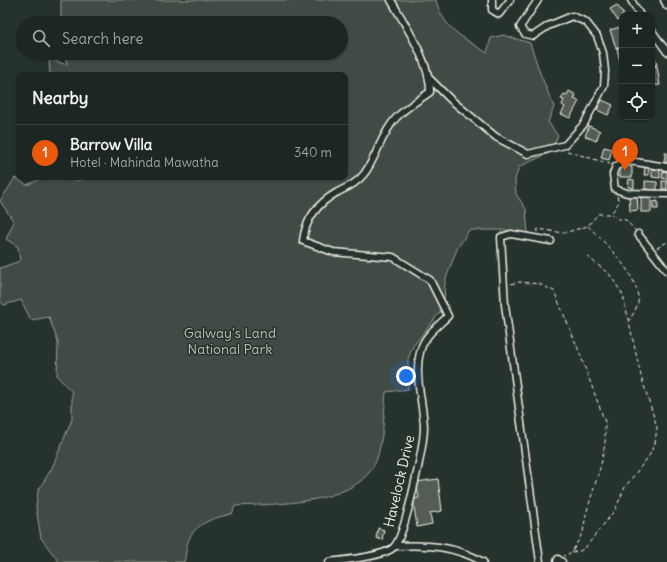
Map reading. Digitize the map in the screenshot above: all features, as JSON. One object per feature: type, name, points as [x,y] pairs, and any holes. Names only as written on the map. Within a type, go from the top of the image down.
[{"type":"street","points":[[391,0],[415,44],[431,80],[450,99],[496,138],[528,154],[565,145],[584,124],[604,86],[606,71],[603,53],[597,36],[586,22],[572,16],[548,26],[533,36],[525,34],[520,27],[538,0]]},
{"type":"street","points":[[492,0],[492,10],[499,14],[510,0]]},
{"type":"street","points":[[631,0],[638,12]]},
{"type":"street","points":[[664,0],[667,6]]},
{"type":"street","points":[[655,35],[667,52]]},
{"type":"street","name":"Havelock Drive","points":[[329,562],[368,557],[389,550],[395,546],[406,517],[420,459],[424,428],[418,364],[421,347],[426,339],[448,316],[430,280],[393,257],[333,252],[303,241],[304,229],[318,206],[335,194],[353,185],[364,173],[378,146],[396,118],[430,92],[431,80]]},
{"type":"street","points":[[667,167],[628,161],[616,166],[613,174],[615,189],[627,193],[667,194]]},
{"type":"street","points":[[540,562],[505,305],[501,237],[511,234],[551,241]]},
{"type":"street","points":[[638,234],[667,270]]},
{"type":"street","points":[[395,546],[427,545],[448,547],[470,554],[483,562]]},
{"type":"path","points":[[566,150],[616,166]]},
{"type":"path","points":[[611,214],[619,202],[615,189]]},
{"type":"path","points":[[536,239],[538,229],[564,233],[588,226],[598,214],[611,214],[619,219],[626,220],[638,234]]},
{"type":"path","points":[[588,226],[621,261],[637,291],[638,304],[629,320]]},
{"type":"path","points":[[652,251],[667,242]]},
{"type":"path","points":[[572,552],[580,551],[585,548],[601,529],[614,510],[625,487],[649,456],[655,443],[658,427],[641,376],[623,295],[616,282],[610,275],[587,256]]},
{"type":"path","points":[[504,285],[519,282],[540,284],[554,291],[577,346],[605,422],[605,443],[601,465],[586,514],[583,532],[572,552],[559,561]]},
{"type":"green space","name":"Galway's Land National Park","points":[[61,0],[436,0],[439,10],[449,26],[487,53],[491,38],[503,35],[530,43],[554,107],[548,122],[558,136],[549,153],[519,167],[515,179],[516,194],[526,209],[528,235],[507,230],[469,230],[457,249],[445,281],[444,307],[413,346],[408,359],[408,389],[386,392],[381,441],[373,467],[362,480],[348,489],[330,496],[290,503],[235,506],[232,514],[208,521],[193,532],[188,543],[184,562],[59,562],[41,538],[36,507],[38,491],[52,468],[72,419],[72,392],[57,376],[58,342],[49,317],[31,320],[21,300],[4,305],[0,301],[0,268],[20,261],[18,247],[6,239],[14,222],[0,201],[15,178],[16,180],[27,185],[38,180],[348,180],[348,72],[50,72],[49,60],[67,65],[66,60],[348,60],[348,16],[61,16]]},
{"type":"building","points":[[617,5],[622,12],[619,12],[619,20],[618,21],[610,9]]},
{"type":"building","points":[[619,27],[619,47],[616,48],[610,30]]},
{"type":"building","points":[[655,66],[657,66],[660,85],[655,86]]},
{"type":"building","points":[[569,91],[576,95],[574,99],[579,101],[570,118],[561,114],[565,107],[562,105],[564,100],[561,99],[564,94],[567,95]]},
{"type":"building","points":[[602,100],[613,105],[608,115],[597,110]]},
{"type":"building","points":[[589,126],[600,131],[596,141],[585,136]]},
{"type":"building","points":[[604,147],[612,149],[609,160],[601,158]]},
{"type":"building","points":[[665,153],[667,153],[667,163],[664,163]]},
{"type":"building","points":[[620,166],[632,167],[632,177],[620,177]]},
{"type":"building","points":[[645,167],[649,168],[649,175],[644,175]]},
{"type":"building","points":[[652,169],[660,170],[660,178],[652,177]]},
{"type":"building","points":[[663,171],[667,172],[667,179],[662,178]]},
{"type":"building","points":[[629,179],[634,180],[634,188],[628,187]]},
{"type":"building","points":[[645,181],[657,182],[657,190],[645,189]]},
{"type":"building","points":[[662,181],[667,181],[667,189],[662,189]]},
{"type":"building","points":[[629,195],[637,195],[638,210],[630,211]]},
{"type":"building","points":[[641,196],[651,196],[651,212],[641,212]]},
{"type":"building","points":[[658,201],[658,209],[653,209],[653,202]]},
{"type":"building","points":[[438,479],[442,511],[430,513],[432,524],[417,527],[413,499],[419,498],[416,482]]},
{"type":"building","points":[[378,528],[384,530],[382,540],[376,538]]},
{"type":"place","name":"Barrow Villa","points":[[625,171]]}]
